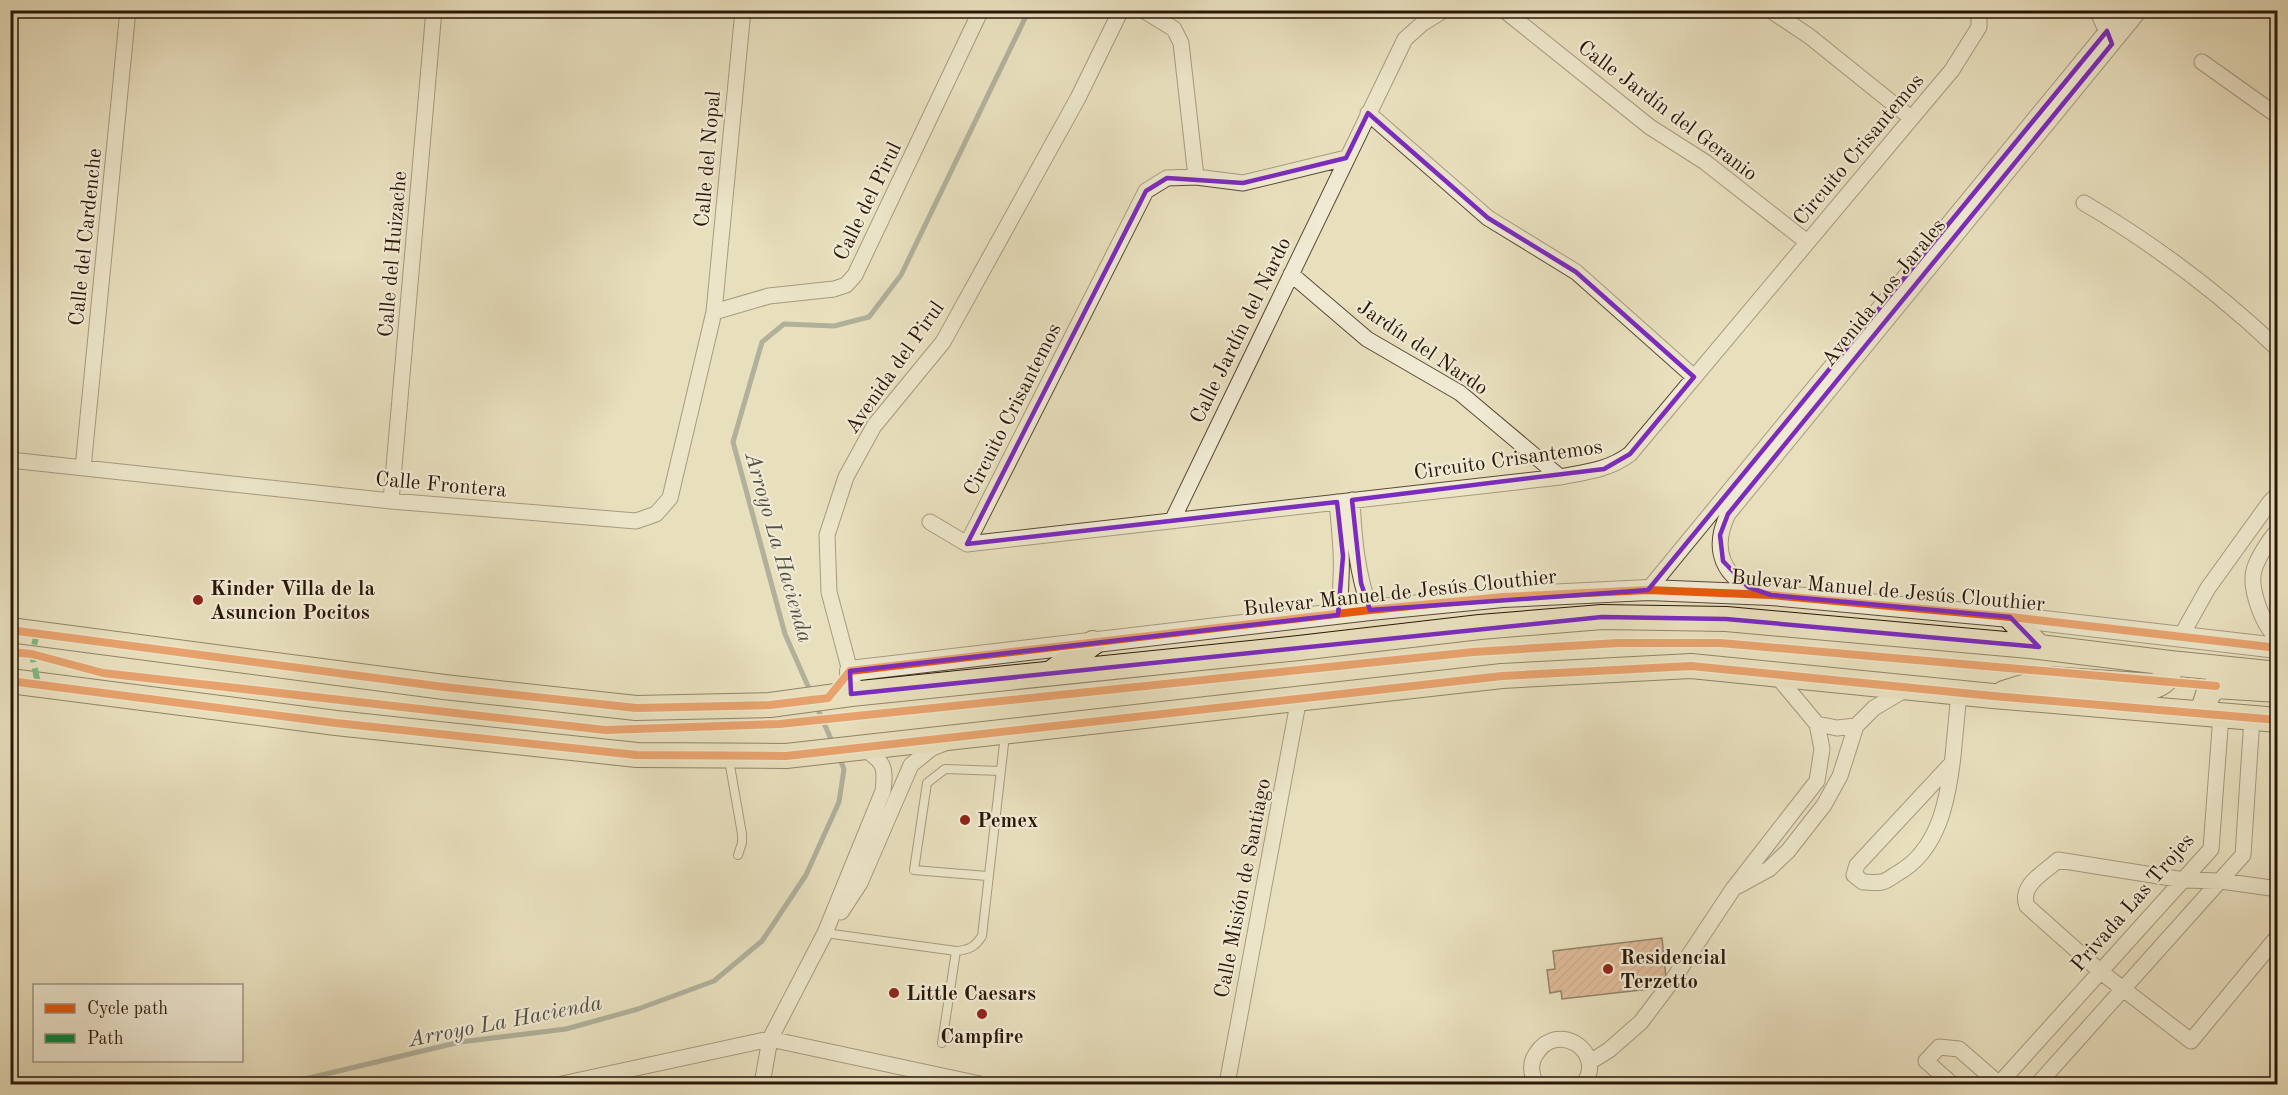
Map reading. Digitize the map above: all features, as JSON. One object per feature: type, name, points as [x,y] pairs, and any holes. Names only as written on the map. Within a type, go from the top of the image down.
[{"type":"main road","points":[[10,630],[444,687],[636,708],[770,705],[843,688],[1050,673],[1480,627],[1602,617],[1726,619],[2039,647],[2277,674]]},
{"type":"main road","points":[[2010,617],[2039,647]]},
{"type":"main road","points":[[1050,673],[1093,643]]},
{"type":"main road","points":[[1993,696],[2049,679],[2155,686],[2165,682],[2170,675],[2170,663]]},
{"type":"main road","points":[[10,681],[336,723],[637,755],[786,756],[1502,676],[1691,666],[1959,693],[2277,720]]},
{"type":"main road","points":[[2212,714],[2208,694],[2216,686],[2277,690]]},
{"type":"street","name":"Calle del Cardenche","points":[[83,468],[128,10]]},
{"type":"street","name":"Calle del Huizache","points":[[391,501],[434,10]]},
{"type":"street","name":"Calle del Nopal","points":[[714,312],[743,10]]},
{"type":"street","name":"Calle del Pirul","points":[[714,312],[769,296],[834,289],[846,285],[855,275],[981,10]]},
{"type":"street","name":"Avenida del Pirul","points":[[843,688],[829,592],[827,535],[846,477],[874,426],[943,342],[1078,98],[1121,10]]},
{"type":"street","points":[[1143,10],[1174,29],[1181,43],[1196,177]]},
{"type":"street","points":[[1346,158],[1405,39],[1423,23],[1444,10]]},
{"type":"street","name":"Calle Jardín del Geranio","points":[[1504,10],[1650,127],[1705,162],[1807,242]]},
{"type":"street","points":[[1770,10],[1809,36],[1911,118]]},
{"type":"street","name":"Circuito Crisantemos","points":[[967,544],[1560,477],[1604,469],[1618,463],[1630,454],[1952,70],[1979,27],[1978,10]]},
{"type":"street","points":[[2097,10],[2110,38]]},
{"type":"street","name":"Avenida Los Jarales","points":[[1771,595],[1748,588],[1728,571],[1720,546],[1722,525],[1728,514],[2110,38],[2124,10]]},
{"type":"street","name":"Avenida Los Jarales","points":[[1648,590],[2110,38],[2140,10]]},
{"type":"street","points":[[2202,62],[2277,116]]},
{"type":"street","points":[[1368,113],[1488,219],[1576,272],[1694,377]]},
{"type":"street","name":"Circuito Crisantemos","points":[[967,544],[1146,191],[1167,178],[1196,177],[1243,183],[1346,158]]},
{"type":"street","name":"Calle Jardín del Nardo","points":[[1172,521],[1346,158]]},
{"type":"street","points":[[2084,203],[2133,232],[2190,273],[2277,349]]},
{"type":"street","name":"Jardín del Nardo","points":[[1291,274],[1367,339],[1460,393],[1560,477]]},
{"type":"street","name":"Calle Frontera","points":[[10,460],[391,501],[636,521],[656,514],[670,498],[714,312]]},
{"type":"street","points":[[2180,638],[2208,588],[2277,494]]},
{"type":"street","points":[[1345,501],[1361,583],[1370,610]]},
{"type":"street","points":[[1338,615],[1342,586],[1345,501]]},
{"type":"street","points":[[930,522],[967,544]]},
{"type":"street","points":[[2277,530],[2253,571],[2258,610],[2277,638]]},
{"type":"street","name":"Bulevar Manuel de Jesús Clouthier","points":[[843,688],[1093,643],[1370,610],[1503,597],[1648,590],[1771,595],[2010,617],[2277,648]]},
{"type":"street","points":[[1590,1062],[1609,1050],[1641,1022],[1672,981],[1733,888],[1817,781],[1822,749],[1817,724],[1776,675]]},
{"type":"street","points":[[1733,888],[1768,869],[1788,850],[1824,805],[1840,776],[1856,726],[1874,708],[1908,688]]},
{"type":"street","points":[[1952,763],[1857,865],[1854,875],[1863,882],[1883,882],[1909,867],[1932,839],[1949,792],[1952,763],[1959,693]]},
{"type":"street","name":"Calle Misión de Santiago","points":[[1227,1084],[1299,698]]},
{"type":"street","name":"Privada Las Trojes","points":[[1999,1084],[2211,849],[2212,714]]},
{"type":"street","points":[[2038,1084],[2243,855],[2252,718]]},
{"type":"street","points":[[1817,724],[1837,728],[1856,726]]},
{"type":"street","points":[[825,933],[860,883],[910,765],[932,748],[960,736]]},
{"type":"street","points":[[762,1084],[770,1039],[825,933],[883,791],[886,772],[880,760],[864,748]]},
{"type":"street","points":[[2277,889],[2221,881],[2184,880],[2058,860],[2026,888],[2024,898],[2027,906],[2101,972],[2191,1041],[2277,936]]},
{"type":"street","points":[[562,1084],[770,1039],[980,1084]]},
{"type":"street","points":[[1536,1084],[1531,1075],[1532,1059],[1540,1046],[1554,1039],[1570,1040],[1582,1048],[1590,1062],[1589,1077],[1584,1084]]},
{"type":"street","points":[[1952,1084],[1926,1061],[1939,1047],[1959,1049],[1999,1084]]},
{"type":"lane","points":[[825,933],[956,951],[967,951],[976,945],[982,936],[1005,731]]},
{"type":"lane","points":[[728,756],[742,834],[738,855]]},
{"type":"lane","points":[[987,876],[914,870],[927,783],[945,769],[1000,771]]},
{"type":"lane","points":[[942,1043],[956,951]]},
{"type":"highlighted area","points":[[2107,31],[2112,44],[1728,514],[1720,535],[1723,561],[1748,587],[1771,595],[2010,617],[2039,647],[1726,619],[1602,617],[851,694],[850,671],[1338,615],[1343,556],[1337,502],[967,544],[1146,191],[1167,178],[1243,183],[1346,158],[1368,113],[1488,218],[1576,272],[1694,377],[1630,454],[1604,469],[1352,500],[1361,583],[1370,610],[1648,590]]},
{"type":"building","name":"Residencial Terzetto","points":[[1662,938],[1667,987],[1562,999],[1561,991],[1550,993],[1547,970],[1555,969],[1553,951]]},
{"type":"waterway","name":"Arroyo La Hacienda","points":[[811,693],[785,634],[733,442],[762,342],[784,324],[834,326],[869,317],[901,275],[1029,10]]},
{"type":"waterway","name":"Arroyo La Hacienda","points":[[816,705],[834,746]]},
{"type":"waterway","name":"Arroyo La Hacienda","points":[[284,1084],[460,1042],[566,1029],[638,1009],[714,981],[762,941],[806,875],[839,802],[844,769],[839,757]]},
{"type":"marked path","points":[[37,633],[32,654],[38,684]]},
{"type":"cycle path","points":[[10,630],[444,687],[636,708],[770,705],[828,698],[850,671],[1370,610],[1503,597],[1648,590],[1771,595],[2010,617],[2278,648]]},
{"type":"cycle path","points":[[10,652],[32,654],[103,673],[605,730],[779,724],[1473,652],[1618,643],[1720,643],[2216,686]]},
{"type":"cycle path","points":[[10,681],[336,723],[637,755],[786,756],[1502,676],[1691,666],[1993,696],[2278,720]]},
{"type":"place","name":"Kinder Villa de la Asuncion Pocitos","points":[[198,600]]},
{"type":"place","name":"Pemex","points":[[965,820]]},
{"type":"place","name":"Residencial Terzetto","points":[[1608,969]]},
{"type":"place","name":"Little Caesars","points":[[894,993]]},
{"type":"place","name":"Campfire","points":[[982,1014]]}]
